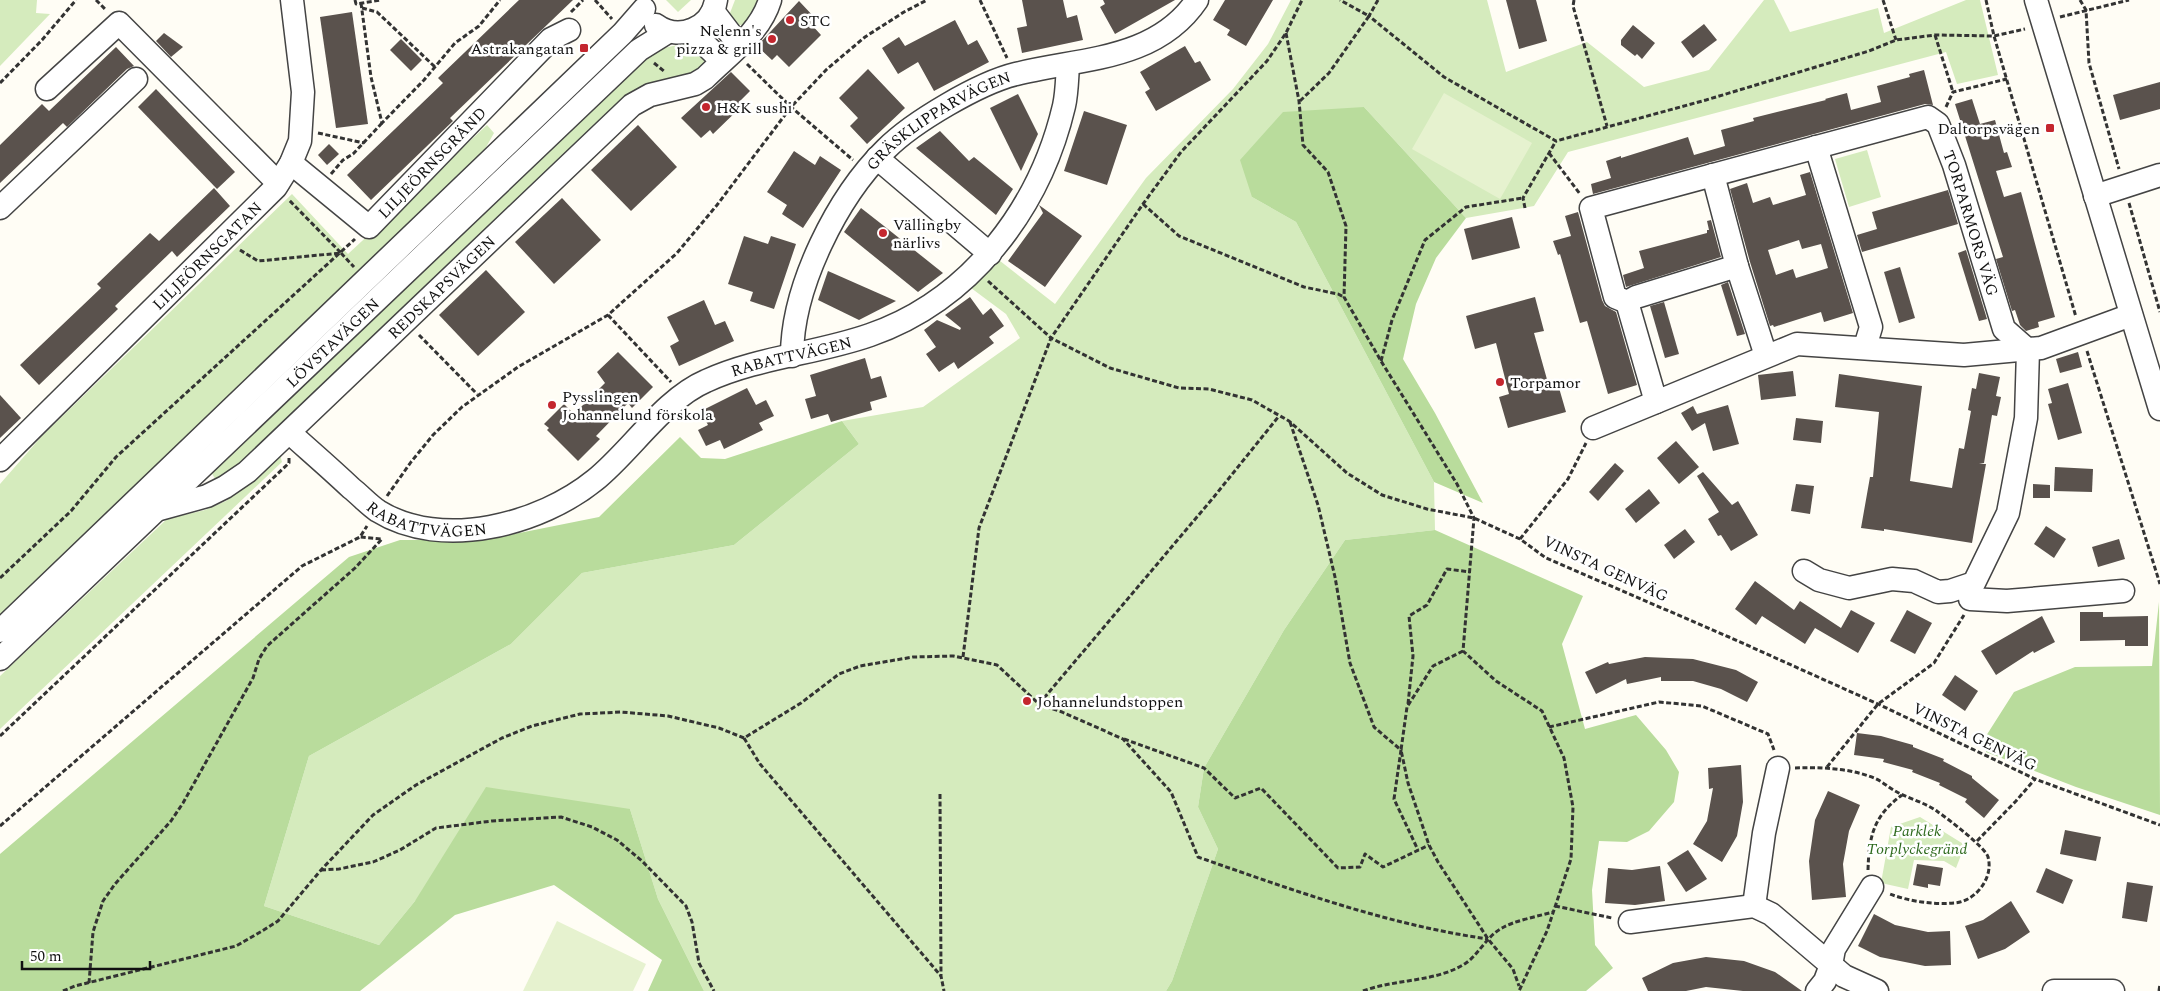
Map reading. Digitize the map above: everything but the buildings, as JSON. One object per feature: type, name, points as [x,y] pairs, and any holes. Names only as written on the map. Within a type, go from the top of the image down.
[{"type":"street","name":"LILJEÖRNSGATAN","points":[[0,459],[277,185],[300,141],[303,92],[292,0]]},
{"type":"street","name":"REDSKAPSVÄGEN","points":[[157,510],[206,496],[225,487],[247,472],[632,105],[650,95],[695,84],[705,78],[760,24],[770,0]]},
{"type":"street","name":"GRÄSKLIPPARVÄGEN","points":[[792,356],[794,320],[819,248],[838,214],[871,164],[887,148],[925,119],[966,94],[1015,74],[1131,51],[1172,28],[1197,0]]},
{"type":"street","points":[[2036,0],[2160,409]]},
{"type":"street","name":"LÖVSTAVÄGEN","points":[[643,4],[650,19],[658,27],[668,32],[680,33],[691,31]]},
{"type":"street","name":"LÖVSTAVÄGEN","points":[[0,631],[623,33],[643,4]]},
{"type":"street","points":[[714,6],[732,52]]},
{"type":"street","points":[[714,6],[708,20],[691,31],[732,52]]},
{"type":"street","points":[[47,89],[119,23],[277,185]]},
{"type":"street","name":"LILJEÖRNSGRÄND","points":[[290,163],[369,227],[551,39],[569,30]]},
{"type":"street","name":"LÖVSTAVÄGEN","points":[[0,659],[639,50],[668,32]]},
{"type":"street","name":"RABATTVÄGEN","points":[[290,433],[377,510],[395,520],[430,529],[458,531],[490,528],[526,517],[563,501],[595,480],[683,394],[705,381],[746,366],[823,350],[871,335],[911,317],[948,293],[990,254],[1023,210],[1056,135],[1065,103],[1068,65]]},
{"type":"street","points":[[0,208],[136,78]]},
{"type":"street","points":[[1627,302],[1615,297],[1591,208],[1928,117],[1938,124]]},
{"type":"street","name":"TORPARMORS VÄG","points":[[1938,124],[1954,165],[2004,329],[2028,350]]},
{"type":"street","points":[[1816,147],[1871,327],[1865,347]]},
{"type":"street","points":[[871,164],[990,254]]},
{"type":"street","points":[[1712,175],[1736,266],[1766,356]]},
{"type":"street","points":[[2095,196],[2160,175]]},
{"type":"street","points":[[1627,302],[1636,297],[1736,266]]},
{"type":"street","points":[[1627,302],[1656,402]]},
{"type":"street","points":[[1593,428],[1797,344],[1964,355],[2028,350],[2040,348],[2132,315]]},
{"type":"street","points":[[1804,571],[1819,580],[1849,588],[1892,579],[1914,581],[1938,592],[1950,591],[1974,583],[2008,513],[2026,418],[2028,350]]},
{"type":"street","points":[[1970,598],[2007,600],[2123,591]]},
{"type":"street","points":[[1754,906],[1764,833],[1778,768]]},
{"type":"street","points":[[1817,991],[1825,981],[1834,949],[1872,887]]},
{"type":"street","points":[[1630,922],[1754,906],[1771,914],[1844,976],[1877,991]]},
{"type":"street","points":[[2054,991],[2112,991]]},
{"type":"path","points":[[0,83],[42,40],[76,0]]},
{"type":"path","points":[[355,0],[356,4],[381,0]]},
{"type":"path","points":[[320,187],[343,160],[353,154],[364,143],[435,67],[454,43],[479,26],[500,0]]},
{"type":"path","points":[[360,538],[411,462],[433,435],[477,394],[518,367],[608,315],[677,253],[791,107],[827,69],[865,37],[927,0]]},
{"type":"path","points":[[980,0],[1015,74]]},
{"type":"path","points":[[963,656],[979,528],[1051,338],[1142,204],[1181,152],[1267,61],[1286,33],[1302,0]]},
{"type":"path","points":[[1340,0],[1369,16],[1444,77],[1556,140]]},
{"type":"path","points":[[1299,101],[1329,73],[1378,0]]},
{"type":"path","points":[[1574,0],[1573,6],[1607,126]]},
{"type":"path","points":[[1883,0],[1896,40]]},
{"type":"path","points":[[1986,0],[1994,36],[2081,333],[2160,584]]},
{"type":"path","points":[[2080,0],[2086,10],[2089,63],[2160,312]]},
{"type":"path","points":[[2058,18],[2129,0]]},
{"type":"path","points":[[362,3],[371,77],[382,123]]},
{"type":"path","points":[[362,8],[377,12],[435,67]]},
{"type":"path","points":[[1525,208],[1523,198],[1556,140],[1715,97],[1869,51],[1896,40],[1935,35],[1994,36],[2026,29]]},
{"type":"path","points":[[1286,33],[1299,101],[1303,145],[1328,172],[1346,226],[1344,297],[1457,484],[1474,518],[1464,651]]},
{"type":"path","points":[[1935,35],[1953,92],[1938,124]]},
{"type":"path","points":[[732,52],[791,107],[871,164]]},
{"type":"path","points":[[1953,92],[2007,79]]},
{"type":"path","points":[[300,130],[364,143]]},
{"type":"path","points":[[1549,152],[1591,208]]},
{"type":"path","points":[[277,185],[341,253]]},
{"type":"path","points":[[1381,361],[1392,320],[1425,240],[1466,207],[1523,198]]},
{"type":"path","points":[[1142,204],[1179,236],[1304,287],[1344,297]]},
{"type":"path","points":[[0,578],[71,511],[116,457],[369,227]]},
{"type":"path","points":[[223,240],[258,261],[341,253]]},
{"type":"path","points":[[608,315],[683,394]]},
{"type":"path","points":[[405,321],[477,394]]},
{"type":"path","name":"VINSTA GENVÄG","points":[[1051,338],[1110,368],[1179,388],[1209,388],[1252,400],[1290,421],[1347,473],[1382,495],[1428,509],[1474,518],[1520,539],[1546,558],[1878,704],[2035,779],[2160,824]]},
{"type":"path","points":[[1044,698],[1279,416]]},
{"type":"path","points":[[1290,421],[1318,505],[1335,577],[1350,662],[1374,727],[1401,750],[1408,783],[1429,845],[1488,939],[1513,970],[1519,989]]},
{"type":"path","points":[[1520,539],[1568,479],[1593,428]]},
{"type":"path","points":[[0,736],[289,463],[290,433]]},
{"type":"path","points":[[0,826],[302,566],[360,538],[382,539],[354,568],[266,646],[259,659],[253,678],[183,803],[103,901],[93,932],[89,983]]},
{"type":"path","points":[[1418,850],[1394,799],[1413,656],[1409,616],[1427,605],[1447,569],[1470,572]]},
{"type":"path","points":[[1828,767],[1878,704],[1934,663],[1968,608],[1970,598]]},
{"type":"path","points":[[1407,707],[1433,666],[1464,651]]},
{"type":"path","points":[[1464,651],[1496,681],[1542,711],[1564,758],[1573,807],[1571,859],[1547,930],[1519,989]]},
{"type":"path","points":[[744,738],[801,703],[839,674],[860,666],[913,657],[963,656],[997,664],[1039,704],[1123,739],[1204,768],[1235,798],[1261,788],[1338,868],[1360,867],[1365,854],[1383,867],[1429,845]]},
{"type":"path","points":[[1549,727],[1659,702],[1702,706],[1768,734],[1777,757],[1778,768],[1828,767],[1874,778],[1902,795],[1938,812],[1976,841],[1988,856],[1989,872],[1984,884],[1972,896],[1956,903],[1902,899],[1872,887],[1868,861],[1869,842],[1875,823],[1893,801],[1902,795]]},
{"type":"path","points":[[63,991],[236,946],[278,921],[321,870],[373,815],[416,785],[502,738],[532,726],[580,714],[621,712],[668,716],[719,728],[744,738],[760,764],[940,976]]},
{"type":"path","points":[[1123,739],[1172,792],[1198,856],[1259,878],[1440,932],[1488,939]]},
{"type":"path","points":[[1976,841],[2016,802],[2035,779]]},
{"type":"path","points":[[940,794],[940,976],[944,991]]},
{"type":"path","points":[[321,870],[339,869],[373,862],[400,850],[436,828],[492,821],[561,817],[592,827],[617,840],[642,860],[686,906],[692,922],[699,962],[714,991]]},
{"type":"path","points":[[1555,906],[1630,922]]},
{"type":"path","points":[[1363,991],[1377,986],[1432,977],[1467,962],[1502,927],[1554,912]]},
{"type":"path","points":[[2159,991],[2160,984]]},
{"type":"green space","points":[[0,0],[37,0],[36,13],[50,14],[0,66]]},
{"type":"green space","points":[[666,0],[691,0],[678,12]]},
{"type":"green space","points":[[735,0],[761,0],[748,25],[734,25],[730,13]]},
{"type":"green space","points":[[1291,0],[1487,0],[1506,72],[1587,42],[1644,87],[1709,70],[1764,0],[1774,0],[1790,32],[1878,8],[1884,33],[1966,0],[1980,0],[1998,75],[1957,84],[1946,52],[1568,152],[1534,206],[1466,218],[1364,107],[1252,197],[1296,222],[1434,482],[1435,530],[1345,540],[1284,630],[1204,768],[1198,807],[1218,849],[1172,981],[1166,991],[704,991],[658,899],[630,809],[415,901],[379,945],[264,906],[309,756],[511,644],[582,573],[734,545],[859,444],[842,421],[923,407],[1020,338],[1006,314],[967,285],[995,257],[1055,304],[1146,178],[1233,89],[1268,44]]},
{"type":"green space","points":[[687,43],[707,57],[698,73],[663,81],[246,465],[218,484],[210,470],[638,66],[659,49]]},
{"type":"green space","points":[[1444,93],[1532,143],[1500,199],[1412,149]]},
{"type":"green space","points":[[1364,107],[1466,218],[1436,258],[1416,304],[1403,359],[1435,413],[1483,503],[1434,482],[1296,222],[1252,197],[1240,160],[1283,112]]},
{"type":"green space","points":[[487,125],[494,133],[480,158],[0,616],[0,484],[41,437],[292,194],[348,254]]},
{"type":"green space","points":[[1867,150],[1881,197],[1849,207],[1835,159]]},
{"type":"green space","points":[[842,421],[859,444],[734,545],[582,573],[511,644],[309,756],[264,906],[379,945],[415,901],[486,787],[630,809],[658,899],[704,991],[648,991],[662,960],[554,885],[455,915],[360,991],[0,991],[0,854],[349,557],[400,540],[485,540],[599,517],[680,437],[701,458],[725,459]]},
{"type":"green space","points":[[280,455],[282,462],[0,729],[0,676],[167,519],[205,510],[226,501]]},
{"type":"green space","points":[[1435,530],[1583,596],[1562,644],[1585,729],[1636,715],[1666,750],[1679,772],[1674,802],[1649,831],[1627,842],[1599,841],[1592,890],[1595,945],[1613,968],[1586,991],[1166,991],[1172,981],[1218,849],[1198,807],[1204,768],[1284,630],[1345,540]]},
{"type":"green space","points":[[2159,602],[2160,815],[2076,787],[1986,752],[1986,736],[2014,692],[2075,667],[2152,666]]},
{"type":"green space","name":"Parklek Torplyckegränd","points":[[1920,817],[1965,845],[1956,868],[1944,861],[1914,860],[1908,889],[1881,883],[1891,827]]},
{"type":"green space","points":[[557,921],[646,964],[633,991],[523,991]]},
{"type":"place","name":"STC","points":[[790,20]]},
{"type":"place","name":"Nelenn's pizza & grill","points":[[772,39]]},
{"type":"place","name":"Astrakangatan","points":[[584,48]]},
{"type":"place","name":"H&K sushi","points":[[706,107]]},
{"type":"place","name":"Daltorpsvägen","points":[[2050,128]]},
{"type":"place","name":"Vällingby närlivs","points":[[883,233]]},
{"type":"place","name":"Torpamor","points":[[1500,382]]},
{"type":"place","name":"Pysslingen Johannelund förskola","points":[[552,405]]},
{"type":"place","name":"Johannelundstoppen","points":[[1027,701]]}]
